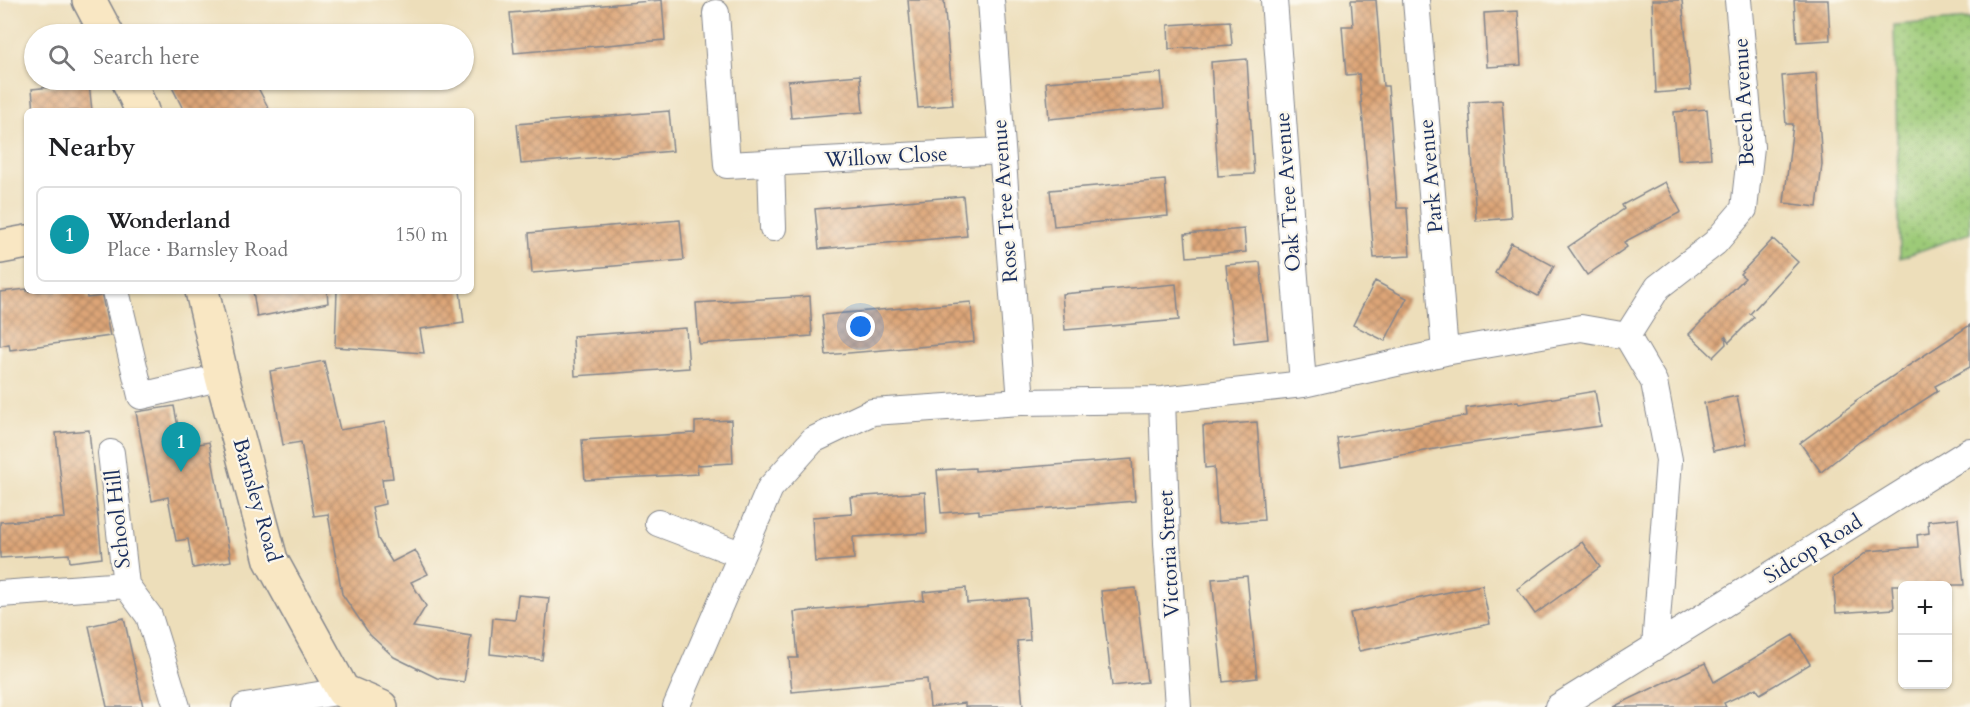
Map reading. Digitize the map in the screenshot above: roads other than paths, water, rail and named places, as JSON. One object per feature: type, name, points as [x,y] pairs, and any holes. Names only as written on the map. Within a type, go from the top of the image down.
[{"type":"street","points":[[89,0],[102,24]]},
{"type":"street","name":"Rose Tree Avenue","points":[[991,0],[1021,402]]},
{"type":"street","name":"Oak Tree Avenue","points":[[1274,0],[1303,384]]},
{"type":"street","name":"Park Avenue","points":[[1416,0],[1445,352]]},
{"type":"street","name":"Beech Avenue","points":[[1627,336],[1658,287],[1715,243],[1744,209],[1751,147],[1738,0]]},
{"type":"street","name":"Willow Close","points":[[716,13],[727,165],[1001,151]]},
{"type":"street","points":[[133,90],[141,108]]},
{"type":"street","points":[[771,163],[773,228]]},
{"type":"street","points":[[0,247],[24,243]]},
{"type":"street","points":[[117,294],[141,396],[222,377]]},
{"type":"street","name":"Barnsley Road","points":[[203,294],[222,377],[271,560],[343,691]]},
{"type":"street","points":[[676,707],[770,488],[813,440],[872,412],[1021,402],[1162,400],[1303,384],[1445,352],[1581,328],[1627,336],[1654,382],[1669,460],[1655,646]]},
{"type":"street","name":"Victoria Street","points":[[1162,400],[1167,543],[1178,707]]},
{"type":"street","name":"Sidcop Road","points":[[1558,707],[1970,451]]},
{"type":"street","name":"School Hill","points":[[111,453],[126,585]]},
{"type":"street","points":[[658,523],[740,554]]},
{"type":"street","points":[[0,594],[126,585],[149,616],[177,707]]},
{"type":"street","points":[[245,707],[343,691],[381,707]]},
{"type":"place","name":"Wonderland","points":[[181,472]]}]
